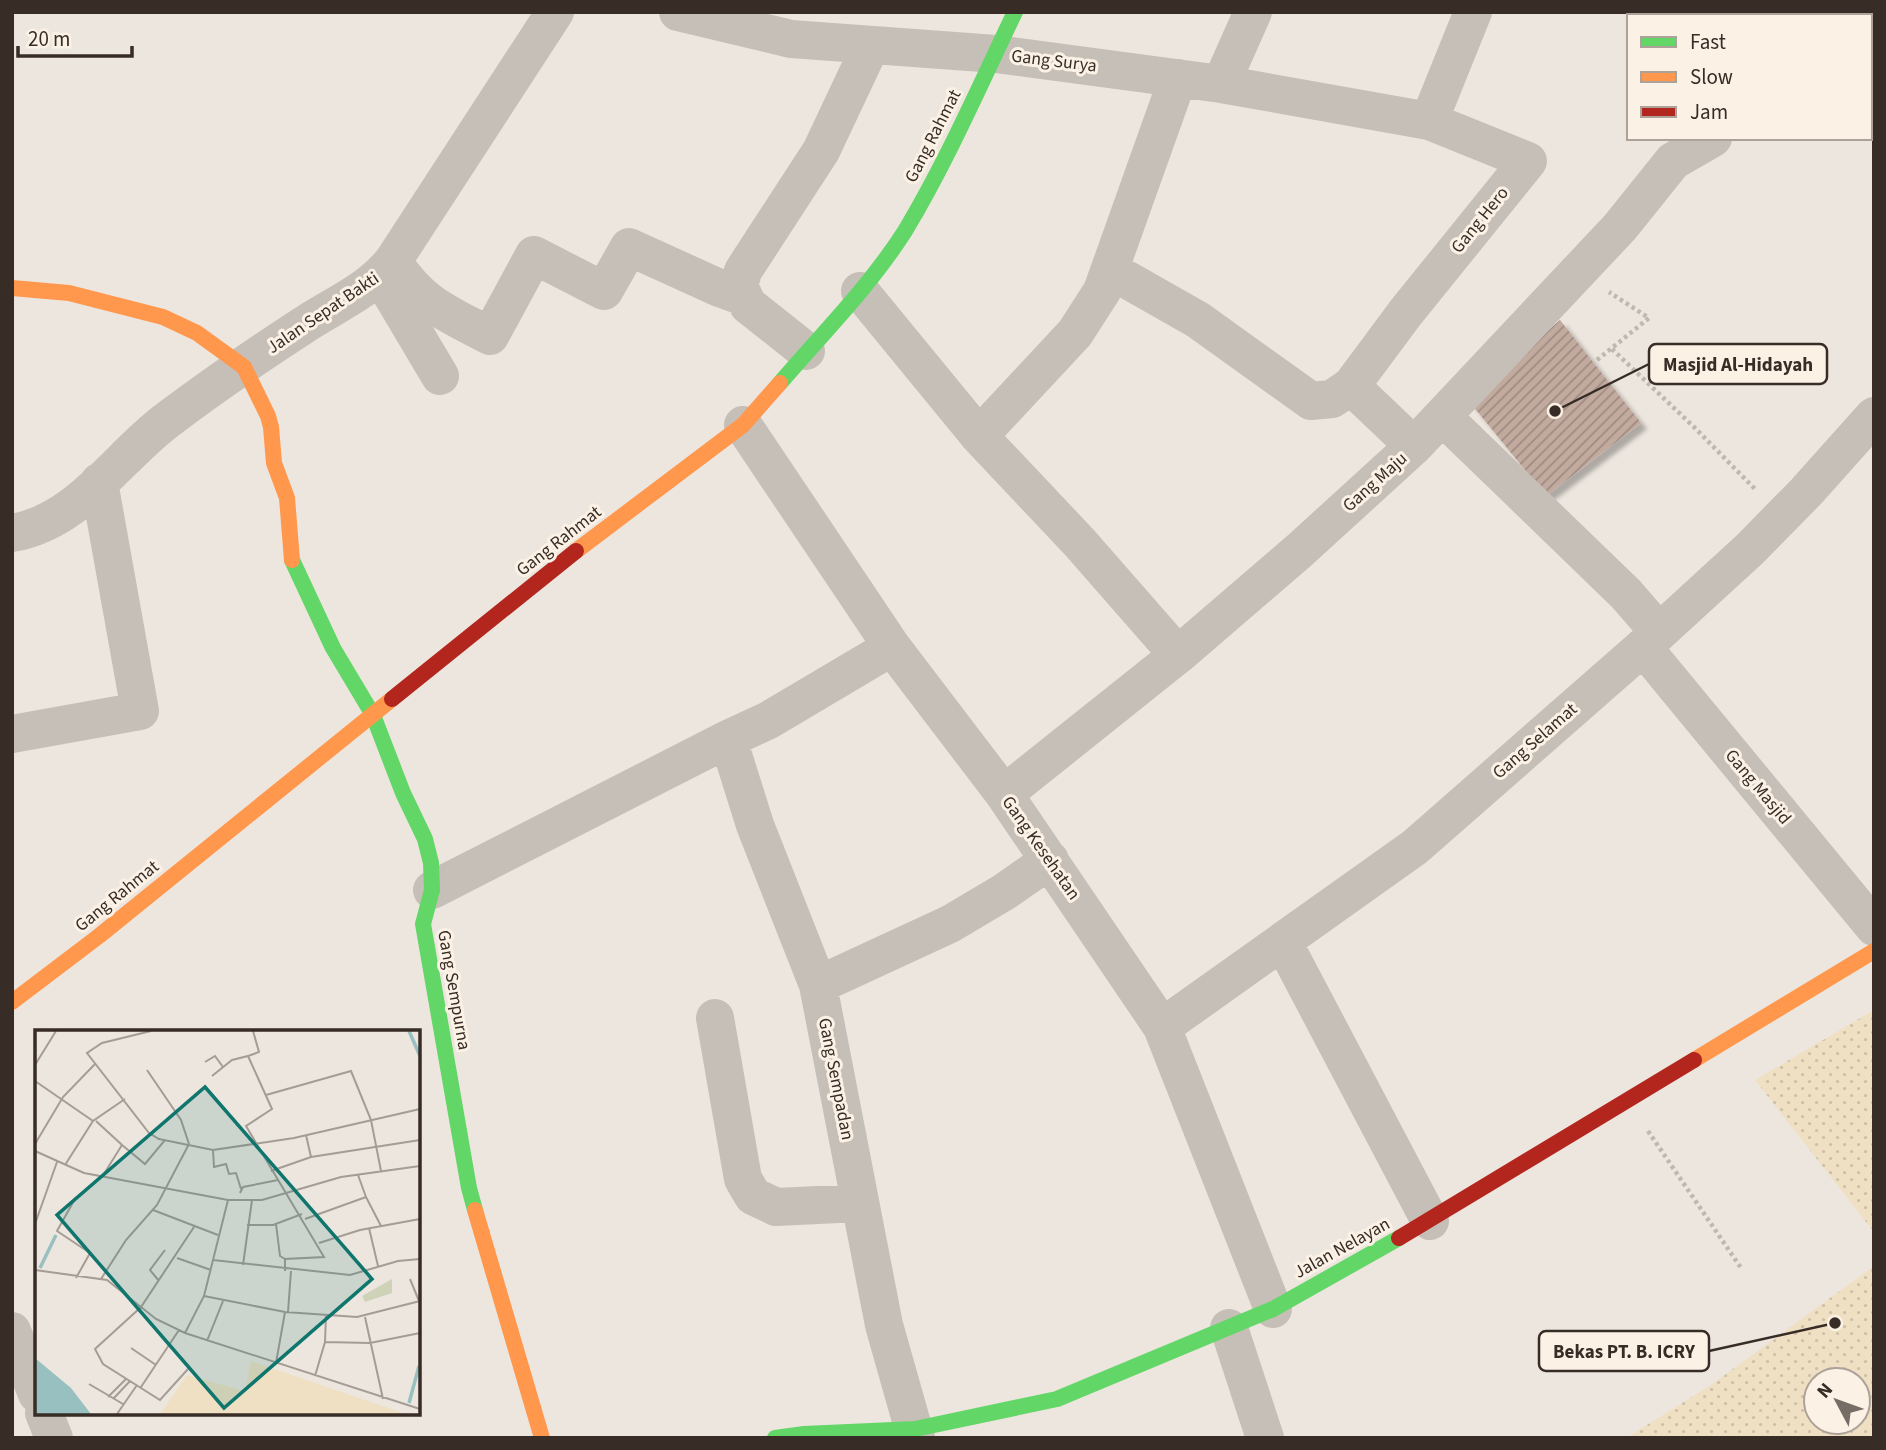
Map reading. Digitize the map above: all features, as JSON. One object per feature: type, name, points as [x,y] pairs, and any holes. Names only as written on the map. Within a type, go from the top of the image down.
[{"type":"street","name":"Jalan Sepat Bakti","points":[[12,533],[24,531],[65,512],[164,422],[307,323],[361,292],[387,268],[555,12]]},
{"type":"street","name":"Gang Surya","points":[[678,12],[796,26],[871,45],[996,54],[1221,84],[1429,121]]},
{"type":"street","name":"Gang Rahmat","points":[[12,1002],[99,936],[551,570],[743,425],[860,291],[904,232],[950,149],[1015,12]]},
{"type":"street","points":[[1221,84],[1252,12]]},
{"type":"street","points":[[1429,121],[1473,12]]},
{"type":"street","points":[[806,351],[748,305],[739,286],[743,271],[821,151],[871,45]]},
{"type":"street","points":[[979,436],[1075,333],[1102,291],[1178,78]]},
{"type":"street","name":"Gang Hero","points":[[1351,386],[1406,312],[1528,161],[1429,121]]},
{"type":"street","name":"Gang Maju","points":[[1004,794],[1178,655],[1300,550],[1414,446],[1620,227],[1673,162],[1710,140]]},
{"type":"street","points":[[387,268],[431,305],[490,336],[534,255],[604,291],[629,247],[742,296]]},
{"type":"street","points":[[387,268],[440,376]]},
{"type":"street","points":[[1110,270],[1198,320],[1311,401],[1332,399],[1351,386],[1414,446]]},
{"type":"street","points":[[12,288],[69,293],[163,317],[197,333],[244,367]]},
{"type":"street","points":[[860,291],[979,436],[1080,542],[1178,655]]},
{"type":"street","name":"Gang Sempurna","points":[[244,367],[271,427],[274,463],[287,498],[292,563],[333,648],[373,715],[403,793],[425,839],[431,863],[432,890],[423,923],[468,1188],[542,1438]]},
{"type":"street","name":"Gang Masjid","points":[[1443,417],[1626,594],[1651,640],[1874,927]]},
{"type":"street","name":"Gang Kesehatan","points":[[743,425],[892,648],[1004,794],[1163,1027],[1273,1309]]},
{"type":"street","name":"Gang Selamat","points":[[1163,1027],[1415,847],[1651,640],[1782,517],[1870,428]]},
{"type":"street","points":[[12,734],[140,711],[99,482]]},
{"type":"street","points":[[432,890],[769,720],[892,648]]},
{"type":"street","name":"Gang Sempadan","points":[[728,739],[755,825],[818,985],[884,1325],[916,1433]]},
{"type":"street","points":[[818,985],[950,924],[1004,892],[1050,860]]},
{"type":"street","points":[[1283,942],[1430,1221]]},
{"type":"street","name":"Jalan Nelayan","points":[[775,1438],[804,1434],[916,1433],[1057,1399],[1273,1309],[1430,1221],[1874,951]]},
{"type":"street","points":[[715,1018],[743,1179],[753,1196],[776,1208],[860,1203]]},
{"type":"street","points":[[1229,1328],[1265,1438]]},
{"type":"street","points":[[12,1331],[35,1389]]},
{"type":"street","points":[[45,1415],[54,1438]]},
{"type":"path","points":[[1597,360],[1649,318]]},
{"type":"path","points":[[1612,349],[1695,428],[1782,517]]},
{"type":"path","points":[[1628,1101],[1741,1268]]},
{"type":"green space","points":[[1872,32],[1874,32],[1874,104],[1872,103]]},
{"type":"sand","points":[[1874,1010],[1874,1232],[1755,1080]]},
{"type":"sand","points":[[1874,1266],[1874,1438],[1626,1438],[1711,1385]]},
{"type":"building","points":[[1560,320],[1641,423],[1546,496],[1468,400]]},
{"type":"traffic: fast","points":[[780,383],[861,290],[905,231],[949,150],[1015,12]]},
{"type":"traffic: fast","points":[[292,560],[333,648],[373,715],[403,793],[425,839],[431,863],[432,890],[423,924],[475,1210]]},
{"type":"traffic: fast","points":[[775,1438],[804,1434],[915,1429],[1057,1399],[1273,1309],[1399,1238]]},
{"type":"traffic: slow","points":[[12,288],[69,293],[163,317],[197,333],[244,367],[271,427],[274,463],[287,498],[292,560]]},
{"type":"traffic: slow","points":[[576,551],[743,425],[780,383]]},
{"type":"traffic: slow","points":[[12,1002],[99,936],[392,699]]},
{"type":"traffic: slow","points":[[1694,1060],[1874,951]]},
{"type":"traffic: slow","points":[[475,1210],[542,1438]]},
{"type":"traffic: jam","points":[[392,699],[576,551]]},
{"type":"traffic: jam","points":[[1399,1238],[1694,1060]]},
{"type":"place","name":"Masjid Al-Hidayah","points":[[1555,411]]},
{"type":"place","name":"Bekas PT. B. ICRY","points":[[1835,1323]]}]
